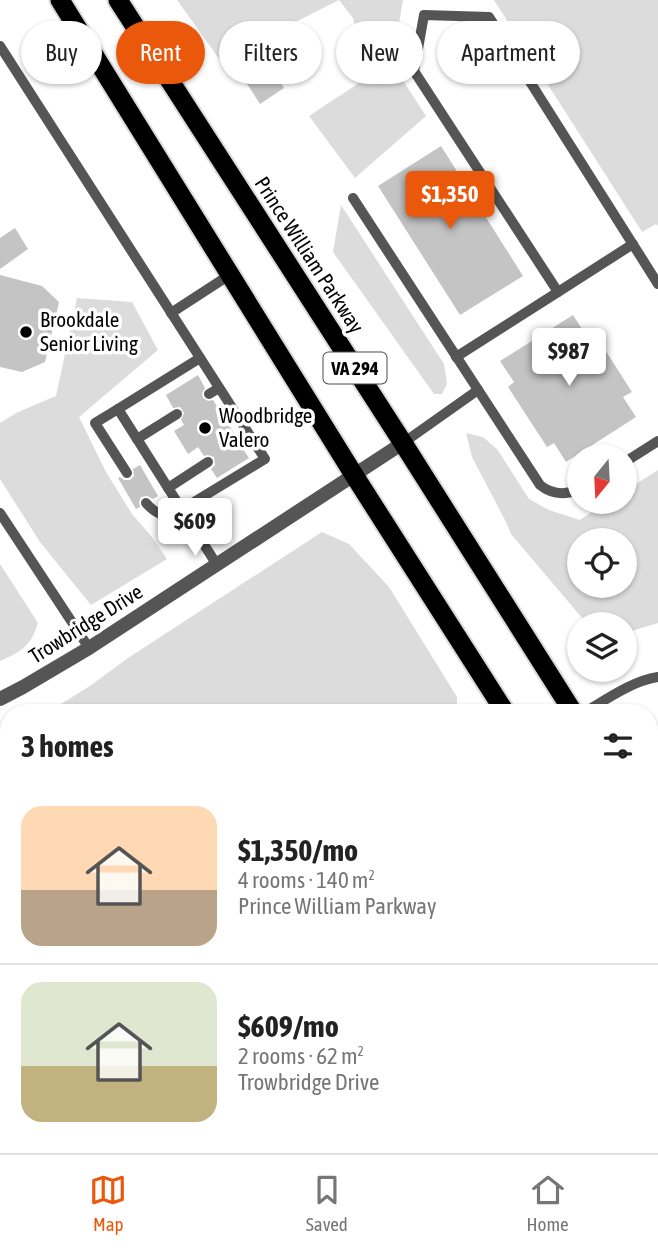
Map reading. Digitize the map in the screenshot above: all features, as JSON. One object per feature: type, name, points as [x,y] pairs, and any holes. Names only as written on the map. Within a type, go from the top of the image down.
[{"type":"highway","name":"VA 294","points":[[60,0],[354,475],[500,704]]},
{"type":"highway","name":"Prince William Parkway","points":[[118,0],[568,704]]},
{"type":"street","name":"Trowbridge Drive","points":[[0,699],[89,648],[403,443]]},
{"type":"lane","points":[[558,292],[414,71],[424,15],[489,17],[658,284]]},
{"type":"lane","points":[[0,46],[265,459],[183,511],[169,516],[162,515],[153,512],[146,503]]},
{"type":"lane","points":[[0,71],[11,64]]},
{"type":"lane","points":[[353,198],[540,485],[555,493],[567,494]]},
{"type":"lane","points":[[456,356],[633,244]]},
{"type":"lane","points":[[171,313],[231,274]]},
{"type":"lane","points":[[127,473],[95,423],[200,358]]},
{"type":"lane","points":[[209,394],[219,388]]},
{"type":"lane","points":[[403,443],[478,390]]},
{"type":"lane","points":[[118,409],[217,565]]},
{"type":"lane","points":[[137,439],[177,414]]},
{"type":"lane","points":[[239,443],[250,436]]},
{"type":"lane","points":[[637,454],[658,441]]},
{"type":"lane","points":[[168,488],[208,463]]},
{"type":"lane","points":[[0,513],[89,648]]},
{"type":"lane","points":[[598,704],[648,678],[658,677]]},
{"type":"shaded area","points":[[177,0],[339,0],[297,21],[219,21],[219,59],[205,39],[205,21],[192,21]]},
{"type":"shaded area","points":[[339,0],[403,0],[399,21],[354,21]]},
{"type":"shaded area","points":[[494,0],[658,0],[658,226],[656,224],[642,232],[548,84],[580,84],[580,21],[507,21]]},
{"type":"shaded area","points":[[357,84],[405,84],[426,116],[355,178],[309,116]]},
{"type":"shaded area","points":[[341,205],[444,364],[447,384],[442,394],[434,394],[333,252]]},
{"type":"shaded area","points":[[77,298],[132,302],[158,350],[79,417],[106,472],[132,514],[167,559],[91,605],[40,542],[0,479],[0,423],[56,396]]},
{"type":"shaded area","points":[[466,433],[483,437],[497,449],[529,499],[549,510],[580,520],[589,514],[637,514],[637,483],[658,470],[658,623],[637,629],[637,612],[577,612],[511,534],[472,457]]},
{"type":"shaded area","points":[[322,532],[349,544],[389,587],[457,697],[457,704],[61,704]]},
{"type":"shaded area","points":[[0,564],[38,623],[24,647],[0,661]]},
{"type":"building","points":[[247,84],[282,84],[284,88],[260,104]]},
{"type":"building","points":[[441,146],[523,276],[460,315],[378,186]]},
{"type":"building","points":[[15,228],[28,249],[0,269],[0,238]]},
{"type":"building","name":"Brookdale Senior Living","points":[[0,275],[42,286],[59,302],[45,362],[22,372],[0,367]]},
{"type":"building","points":[[573,315],[586,335],[593,331],[632,392],[623,397],[636,417],[594,444],[567,444],[566,462],[554,443],[547,447],[508,387],[514,382],[500,361]]},
{"type":"building","name":"Woodbridge Valero","points":[[198,375],[205,388],[203,398],[213,400],[236,436],[232,440],[232,446],[236,450],[243,449],[249,458],[217,478],[211,469],[215,465],[214,457],[204,456],[198,447],[188,454],[174,431],[184,425],[181,420],[184,413],[180,407],[173,408],[166,395]]},
{"type":"building","points":[[140,465],[158,496],[153,499],[141,497],[140,507],[136,509],[118,478],[130,480],[134,476],[133,469]]},
{"type":"place","name":"Brookdale Senior Living","points":[[26,332]]},
{"type":"place","name":"Woodbridge Valero","points":[[205,428]]}]
